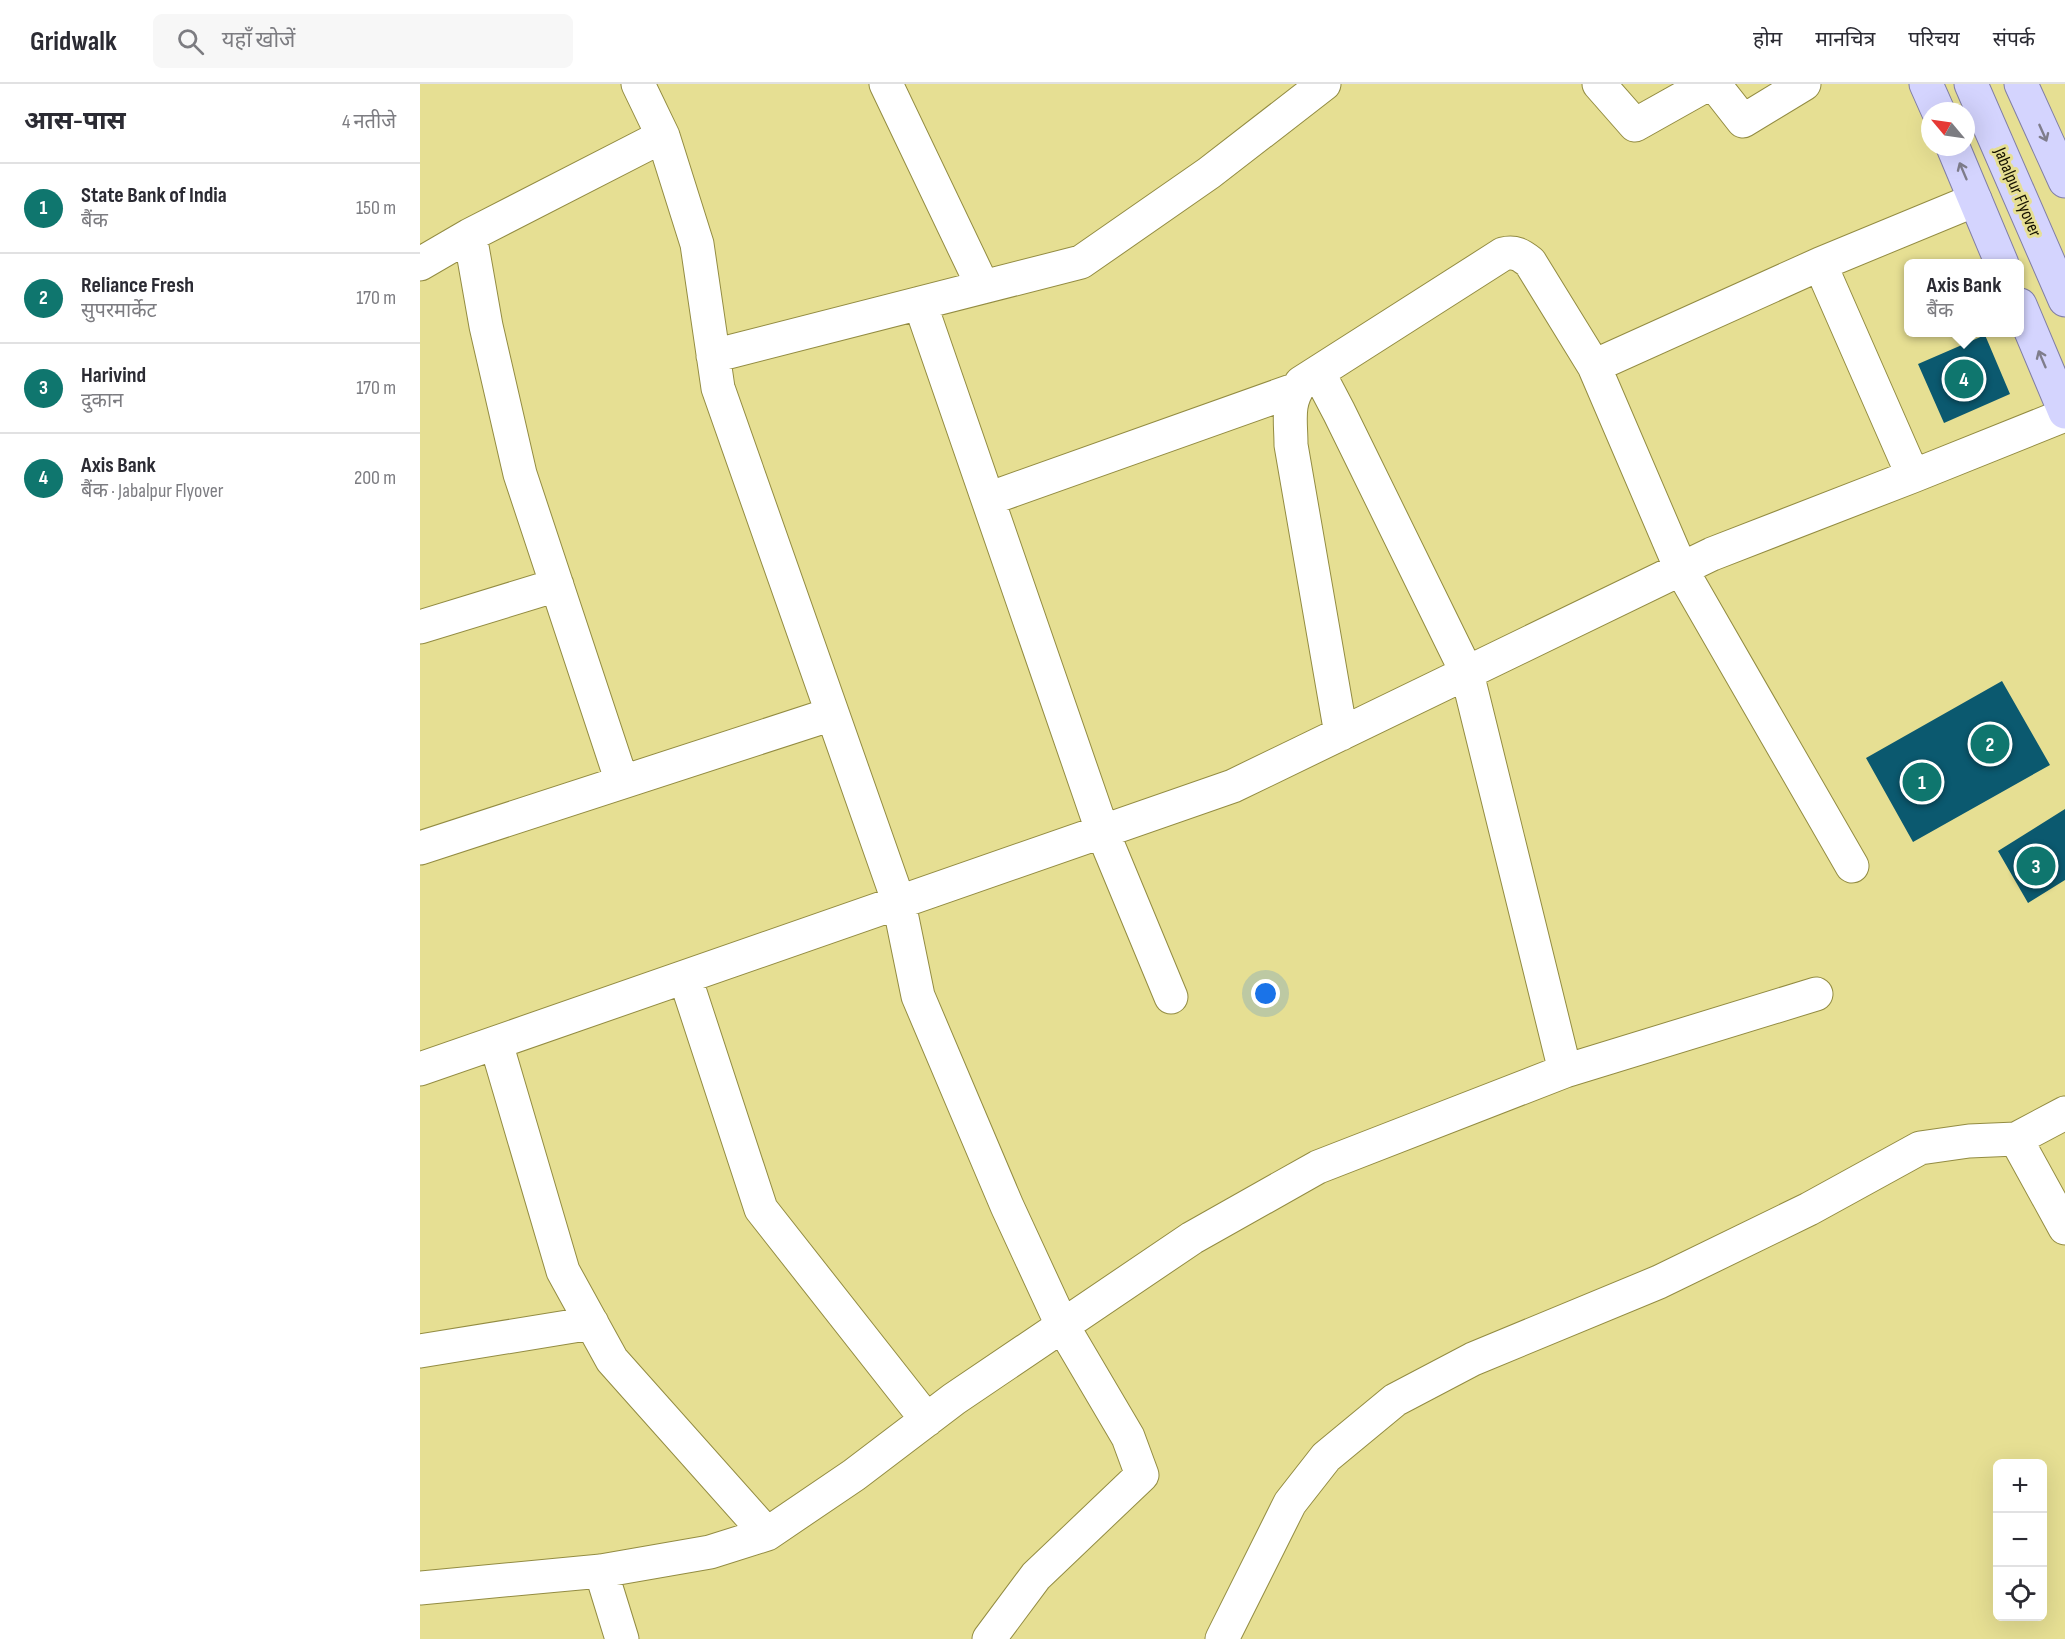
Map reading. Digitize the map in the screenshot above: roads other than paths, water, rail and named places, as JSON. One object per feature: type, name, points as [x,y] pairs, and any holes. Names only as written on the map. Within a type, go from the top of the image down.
[{"type":"main road","points":[[1926,84],[1934,102]]},
{"type":"main road","name":"Jabalpur Flyover","points":[[1971,84],[2065,300]]},
{"type":"main road","points":[[2021,84],[2065,181]]},
{"type":"main road","points":[[1957,156],[2000,259]]},
{"type":"main road","points":[[2024,317],[2065,413]]},
{"type":"street","points":[[638,84],[663,136],[697,244],[718,388],[898,903],[918,996],[1007,1206],[1062,1324],[1128,1437],[1142,1475],[1036,1576],[989,1639]]},
{"type":"street","points":[[886,84],[983,287]]},
{"type":"street","points":[[713,356],[1081,262],[1209,173],[1324,84]]},
{"type":"street","points":[[1599,84],[1635,125],[1708,84]]},
{"type":"street","points":[[1714,84],[1743,121],[1804,84]]},
{"type":"street","points":[[420,264],[470,235],[663,136]]},
{"type":"street","points":[[1594,366],[1820,264],[1975,200]]},
{"type":"street","points":[[470,235],[486,326],[520,474],[622,782]]},
{"type":"street","points":[[1341,734],[1292,445],[1290,406],[1293,393],[1307,381],[1503,254],[1512,252],[1530,262],[1594,366],[1681,569],[1852,866]]},
{"type":"street","points":[[1820,264],[1913,476]]},
{"type":"street","points":[[920,303],[1103,833],[1171,997]]},
{"type":"street","points":[[988,499],[1307,381]]},
{"type":"street","points":[[1307,381],[1339,412],[1467,673],[1565,1071]]},
{"type":"street","points":[[420,1069],[1233,786],[1712,554],[1913,476],[2065,413]]},
{"type":"street","points":[[420,627],[557,585]]},
{"type":"street","points":[[420,848],[832,714]]},
{"type":"street","points":[[685,977],[761,1209],[927,1420]]},
{"type":"street","points":[[420,1588],[601,1570],[710,1552],[767,1534],[854,1475],[954,1399],[1062,1324],[1192,1238],[1318,1167],[1565,1071],[1816,994]]},
{"type":"street","points":[[496,1043],[563,1270],[612,1360],[767,1534]]},
{"type":"street","points":[[1222,1639],[1290,1503],[1326,1457],[1395,1400],[1473,1359],[1659,1282],[1809,1209],[1920,1148],[1968,1141],[2016,1139],[2065,1113]]},
{"type":"street","points":[[2016,1139],[2065,1228]]},
{"type":"street","points":[[420,1351],[592,1323]]},
{"type":"street","points":[[601,1570],[622,1639]]},
{"type":"place","name":"Axis Bank","points":[[1964,379]]},
{"type":"place","name":"Reliance Fresh","points":[[1990,744]]},
{"type":"place","name":"State Bank of India","points":[[1922,782]]},
{"type":"place","name":"Harivind","points":[[2036,866]]}]
